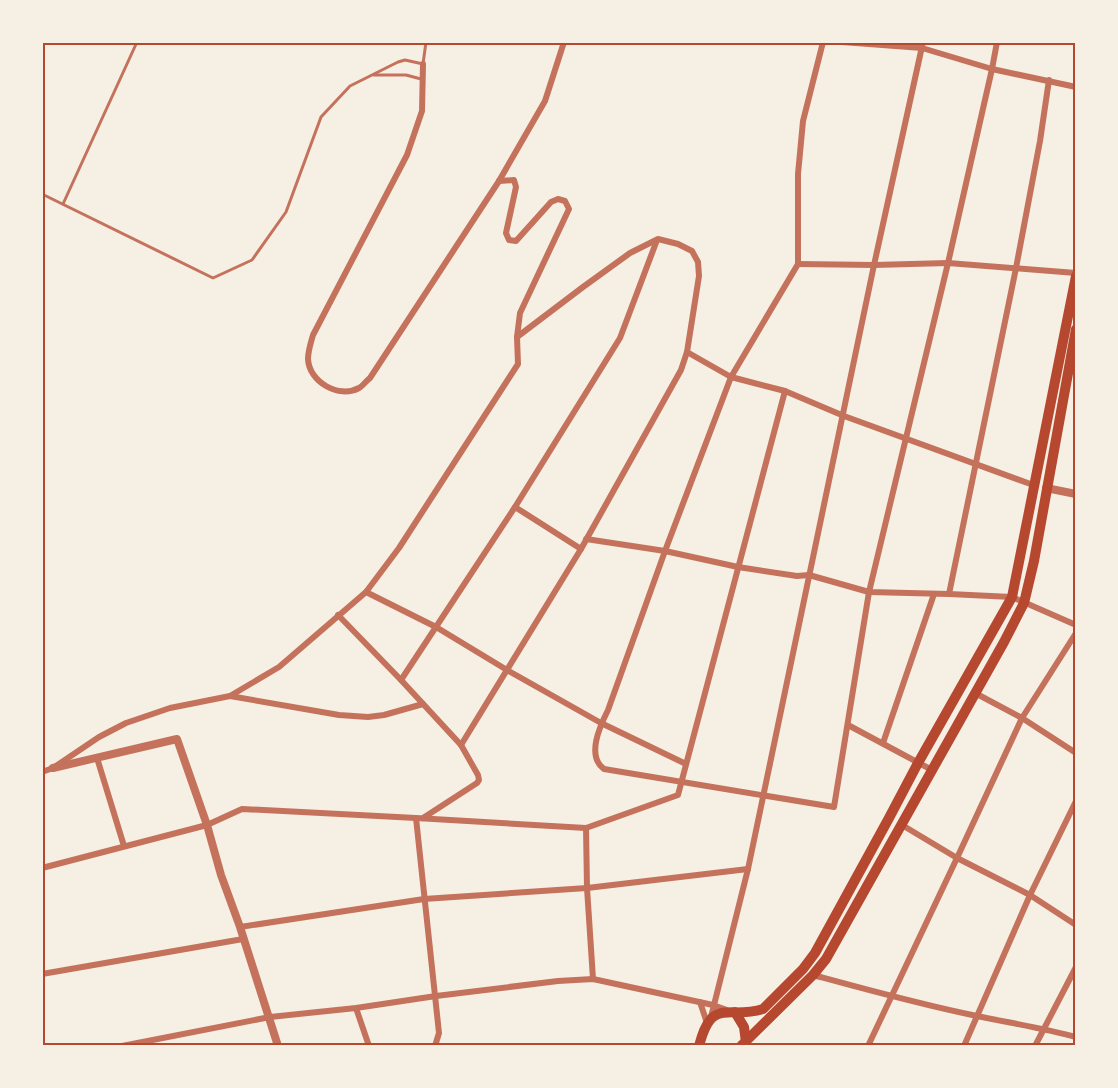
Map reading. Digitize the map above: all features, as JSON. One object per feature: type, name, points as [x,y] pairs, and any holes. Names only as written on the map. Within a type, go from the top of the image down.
[{"type":"main road","points":[[744,1044],[826,959],[1024,603],[1034,561],[1041,487],[1076,275]]},
{"type":"main road","points":[[701,1043],[709,1020],[721,1012],[754,1012],[763,1009],[803,969],[815,953],[918,763],[1012,597],[1041,487],[1076,329]]},
{"type":"main road","points":[[733,1012],[744,1027],[744,1044]]},
{"type":"street","points":[[423,64],[422,111],[407,155],[313,334],[308,360],[313,374],[323,386],[339,391],[357,389],[370,378],[499,181],[545,101],[564,42]]},
{"type":"street","points":[[823,42],[803,120],[798,174],[798,264],[731,377],[665,551],[608,711],[596,734],[596,757],[604,769],[834,807],[869,592],[948,263],[997,42]]},
{"type":"street","points":[[842,42],[922,45],[992,69],[1076,87]]},
{"type":"street","points":[[709,1020],[748,869],[922,45]]},
{"type":"street","points":[[949,594],[1016,268],[1040,141],[1048,80]]},
{"type":"street","points":[[53,768],[99,737],[126,723],[170,708],[230,696],[279,667],[366,592],[399,548],[518,364],[517,337],[520,313],[568,209],[565,201],[558,199],[551,202],[516,241],[509,240],[506,233],[516,187],[514,180],[499,181]]},
{"type":"street","points":[[460,745],[581,549],[681,370],[687,352],[699,276],[698,262],[692,251],[678,243],[658,239],[630,253],[517,337]]},
{"type":"street","points":[[401,680],[514,507],[620,338],[658,239]]},
{"type":"street","points":[[798,264],[948,263],[1076,275]]},
{"type":"street","points":[[687,352],[731,377],[785,391],[844,416],[1041,487],[1076,494]]},
{"type":"street","points":[[42,868],[207,825],[242,809],[586,828],[678,795],[785,391]]},
{"type":"street","points":[[514,507],[581,549]]},
{"type":"street","points":[[586,539],[665,551],[738,567],[797,576],[809,575],[869,592],[1012,597],[1076,625]]},
{"type":"street","points":[[366,592],[436,627],[601,723],[686,764]]},
{"type":"street","points":[[883,743],[934,594]]},
{"type":"street","points":[[338,615],[460,745],[478,775],[478,782],[419,818]]},
{"type":"street","points":[[868,1046],[1022,718],[1076,633]]},
{"type":"street","points":[[975,693],[1022,718],[1076,753]]},
{"type":"street","points":[[230,696],[339,715],[368,717],[423,704]]},
{"type":"street","points":[[848,725],[932,771]]},
{"type":"street","points":[[42,771],[177,739],[278,1046]]},
{"type":"street","points":[[97,758],[124,846]]},
{"type":"street","points":[[964,1046],[1030,895],[1076,801]]},
{"type":"street","points":[[419,818],[424,899],[439,1033],[435,1046]]},
{"type":"street","points":[[902,825],[957,858],[1030,895],[1076,924]]},
{"type":"street","points":[[586,828],[593,979]]},
{"type":"street","points":[[240,927],[424,899],[587,888],[748,869]]},
{"type":"street","points":[[42,974],[243,939]]},
{"type":"street","points":[[1035,1046],[1076,967]]},
{"type":"street","points":[[813,975],[891,996],[1076,1037]]},
{"type":"street","points":[[122,1046],[270,1017],[558,981],[593,979],[713,1005],[733,1012]]},
{"type":"street","points":[[700,1002],[709,1020]]},
{"type":"street","points":[[356,1008],[369,1046]]},
{"type":"lane","points":[[63,204],[137,42]]},
{"type":"lane","points":[[42,194],[213,278],[252,260],[286,212],[321,117],[350,86],[398,62],[405,60],[423,64],[426,42]]},
{"type":"lane","points":[[373,75],[406,75],[422,80]]}]
